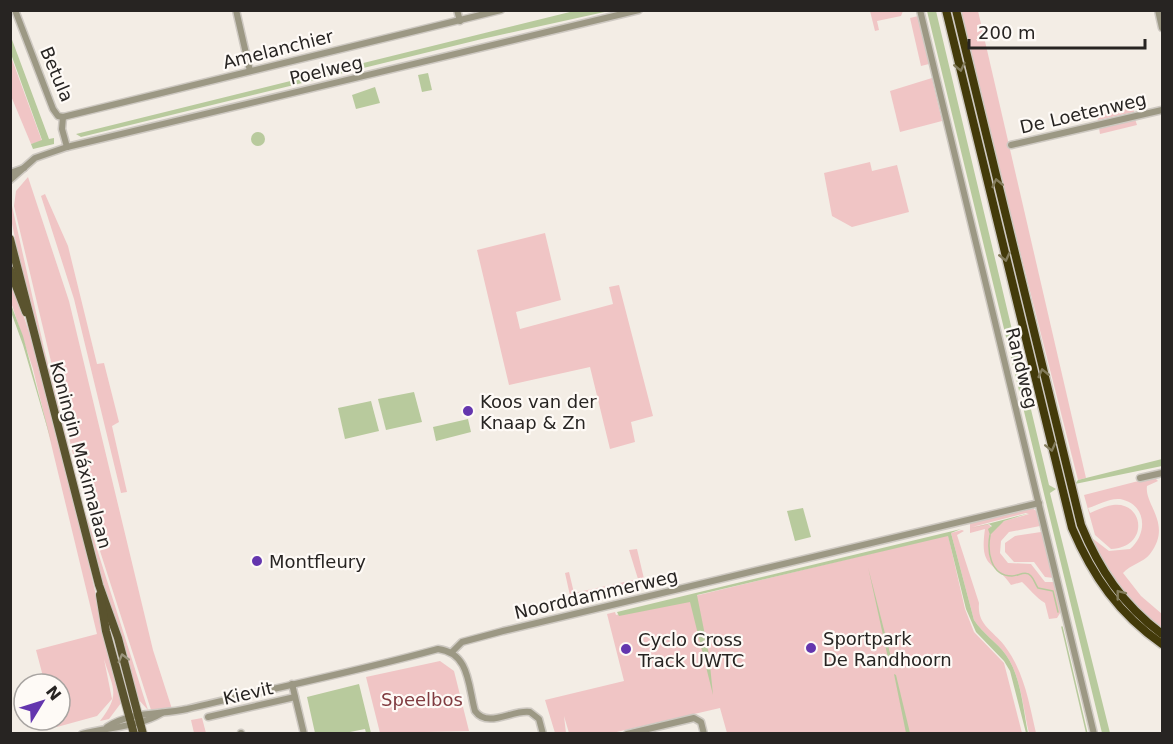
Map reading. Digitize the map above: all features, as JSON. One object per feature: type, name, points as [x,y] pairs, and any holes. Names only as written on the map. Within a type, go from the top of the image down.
[{"type":"highway","points":[[946,10],[1072,528],[1087,564],[1106,592],[1130,618],[1162,644]]},
{"type":"highway","points":[[956,10],[1081,525],[1095,559],[1114,587],[1136,613],[1162,634]]},
{"type":"main road","name":"Koningin Máximalaan","points":[[10,238],[99,585],[118,638],[143,734]]},
{"type":"main road","name":"Koningin Máximalaan","points":[[10,270],[34,333]]},
{"type":"main road","name":"Koningin Máximalaan","points":[[99,585],[106,631],[134,734]]},
{"type":"street","name":"Betula","points":[[15,10],[53,109],[58,116],[63,117],[62,129],[67,147]]},
{"type":"street","points":[[236,10],[250,71]]},
{"type":"street","points":[[457,10],[460,21]]},
{"type":"street","name":"Amelanchier","points":[[63,117],[460,21],[481,13],[501,10]]},
{"type":"street","name":"Poelweg","points":[[10,180],[39,156],[67,147],[639,10]]},
{"type":"street","name":"Randweg","points":[[920,10],[1094,734]]},
{"type":"street","points":[[1158,10],[1162,28]]},
{"type":"street","name":"De Loetenweg","points":[[1011,145],[1162,110]]},
{"type":"street","name":"Poelweg","points":[[10,173],[24,168]]},
{"type":"street","points":[[1140,478],[1162,473]]},
{"type":"street","name":"Noorddammerweg","points":[[82,734],[130,720],[438,649],[452,652],[462,642],[503,631],[1039,503]]},
{"type":"street","points":[[452,652],[465,668],[475,708],[480,716],[487,719],[530,712],[539,719],[543,734]]},
{"type":"street","points":[[292,684],[304,734]]},
{"type":"street","name":"Kievit","points":[[208,717],[295,698]]},
{"type":"street","points":[[627,734],[694,718],[701,722],[704,734]]},
{"type":"green space","points":[[870,11],[903,11],[901,16],[877,21],[879,30],[875,31]]},
{"type":"green space","points":[[959,11],[978,11],[1086,478],[1078,480]]},
{"type":"green space","points":[[918,16],[929,64],[921,66],[910,18]]},
{"type":"green space","points":[[10,54],[42,141],[31,144],[11,96]]},
{"type":"green space","points":[[932,78],[942,121],[900,132],[890,91]]},
{"type":"green space","points":[[1133,107],[1134,112],[1098,120],[1096,115]]},
{"type":"green space","points":[[1135,119],[1137,125],[1100,134],[1099,128]]},
{"type":"green space","points":[[870,162],[872,171],[897,165],[909,212],[852,227],[832,216],[824,173]]},
{"type":"green space","points":[[28,177],[69,301],[153,650],[172,709],[151,710],[100,551],[73,454],[14,206],[16,191]]},
{"type":"green space","points":[[45,194],[68,246],[97,364],[104,363],[119,422],[112,426],[127,492],[121,493],[74,299],[41,196]]},
{"type":"green space","points":[[10,197],[44,348],[84,508],[148,710],[138,699],[98,566],[26,290],[11,219]]},
{"type":"green space","points":[[545,233],[561,300],[516,312],[520,329],[613,304],[609,287],[619,285],[653,416],[631,422],[635,442],[610,449],[590,367],[509,385],[477,250]]},
{"type":"green space","points":[[10,276],[28,328],[58,434],[121,703],[109,719],[100,721],[107,712],[113,697],[104,659],[112,699],[97,716],[72,723],[72,672],[42,672],[36,650],[97,634],[33,369],[11,302]]},
{"type":"green space","points":[[1154,477],[1158,481],[1147,486],[1147,493],[1158,524],[1159,533],[1156,543],[1147,557],[1123,573],[1141,596],[1162,614],[1162,629],[1113,577],[1092,538],[1109,551],[1130,549],[1140,536],[1142,520],[1140,513],[1129,502],[1120,499],[1088,508],[1090,513],[1113,505],[1123,506],[1131,510],[1136,517],[1137,533],[1132,541],[1124,546],[1111,549],[1095,535],[1084,495]]},
{"type":"green space","points":[[1031,507],[1039,513],[1054,578],[1045,577],[1034,562],[1014,562],[1005,552],[1005,543],[1015,536],[1041,532],[1040,526],[1009,532],[1001,541],[1000,553],[1008,563],[1031,564],[1045,582],[1054,582],[1062,610],[1057,618],[1049,619],[1045,603],[1022,582],[1011,585],[989,563],[984,552],[985,529],[970,533],[970,522]],"holes":[[[1029,514],[1004,521],[994,529],[988,524],[972,527]]]},
{"type":"green space","points":[[964,531],[957,535],[979,603],[980,617],[986,627],[1004,645],[1016,665],[1025,687],[1036,733],[1029,733],[1011,663],[974,620],[951,533]]},
{"type":"green space","name":"Sportpark De Randhoorn","points":[[948,535],[965,609],[974,632],[1004,663],[1022,733],[727,733],[720,708],[608,734],[569,733],[564,716],[566,733],[555,733],[545,700],[624,681],[607,614],[615,612],[616,615]]},
{"type":"green space","points":[[637,549],[645,583],[571,600],[565,573],[569,572],[574,593],[638,579],[629,550]]},
{"type":"green space","name":"Speelbos","points":[[440,661],[454,671],[469,731],[380,733],[366,677]]},
{"type":"green space","points":[[202,718],[206,733],[194,733],[191,720]]},
{"type":"shaded area","points":[[578,10],[609,11],[482,39],[81,137],[76,134]]},
{"type":"shaded area","points":[[927,11],[936,11],[1049,485],[1056,489],[1050,493],[1110,733],[1102,733]]},
{"type":"shaded area","points":[[11,37],[49,139],[54,138],[54,144],[33,149],[31,144],[42,140],[11,54]]},
{"type":"shaded area","points":[[428,73],[432,90],[422,92],[418,75]]},
{"type":"shaded area","points":[[375,87],[380,103],[356,109],[352,95]]},
{"type":"shaded area","points":[[255,132],[261,132],[265,139],[261,146],[255,146],[251,142],[251,136]]},
{"type":"shaded area","points":[[10,302],[23,336],[52,444],[11,312]]},
{"type":"shaded area","points":[[414,392],[422,422],[386,430],[378,399]]},
{"type":"shaded area","points":[[371,401],[379,431],[345,439],[338,408]]},
{"type":"shaded area","points":[[468,419],[471,432],[436,441],[433,427]]},
{"type":"shaded area","points":[[1162,459],[1162,466],[1075,484],[1078,480]]},
{"type":"shaded area","points":[[803,508],[811,537],[795,541],[787,511]]},
{"type":"shaded area","points":[[1030,513],[1004,521],[990,535],[988,529],[992,526],[989,524],[972,528]]},
{"type":"shaded area","points":[[961,529],[951,533],[974,620],[1011,663],[1021,693],[1028,733],[1026,733],[1010,671],[1004,661],[976,632],[966,609],[948,536],[697,595],[709,655],[713,695],[690,602],[619,616],[617,612]]},
{"type":"shaded area","points":[[868,567],[891,657],[890,659],[888,658]]},
{"type":"shaded area","points":[[894,674],[896,675],[910,733],[906,733]]},
{"type":"shaded area","points":[[359,684],[371,733],[366,733],[365,729],[345,733],[315,733],[307,697]]},
{"type":"waterway","points":[[990,535],[990,555],[999,572],[1012,576],[1029,574],[1038,588],[1053,591],[1058,612]]},
{"type":"waterway","points":[[1062,627],[1087,734]]},
{"type":"place","name":"Koos van der Knaap & Zn","points":[[468,411]]},
{"type":"place","name":"Montfleury","points":[[257,561]]},
{"type":"place","name":"Sportpark De Randhoorn","points":[[811,648]]},
{"type":"place","name":"Cyclo Cross Track UWTC","points":[[626,649]]}]
